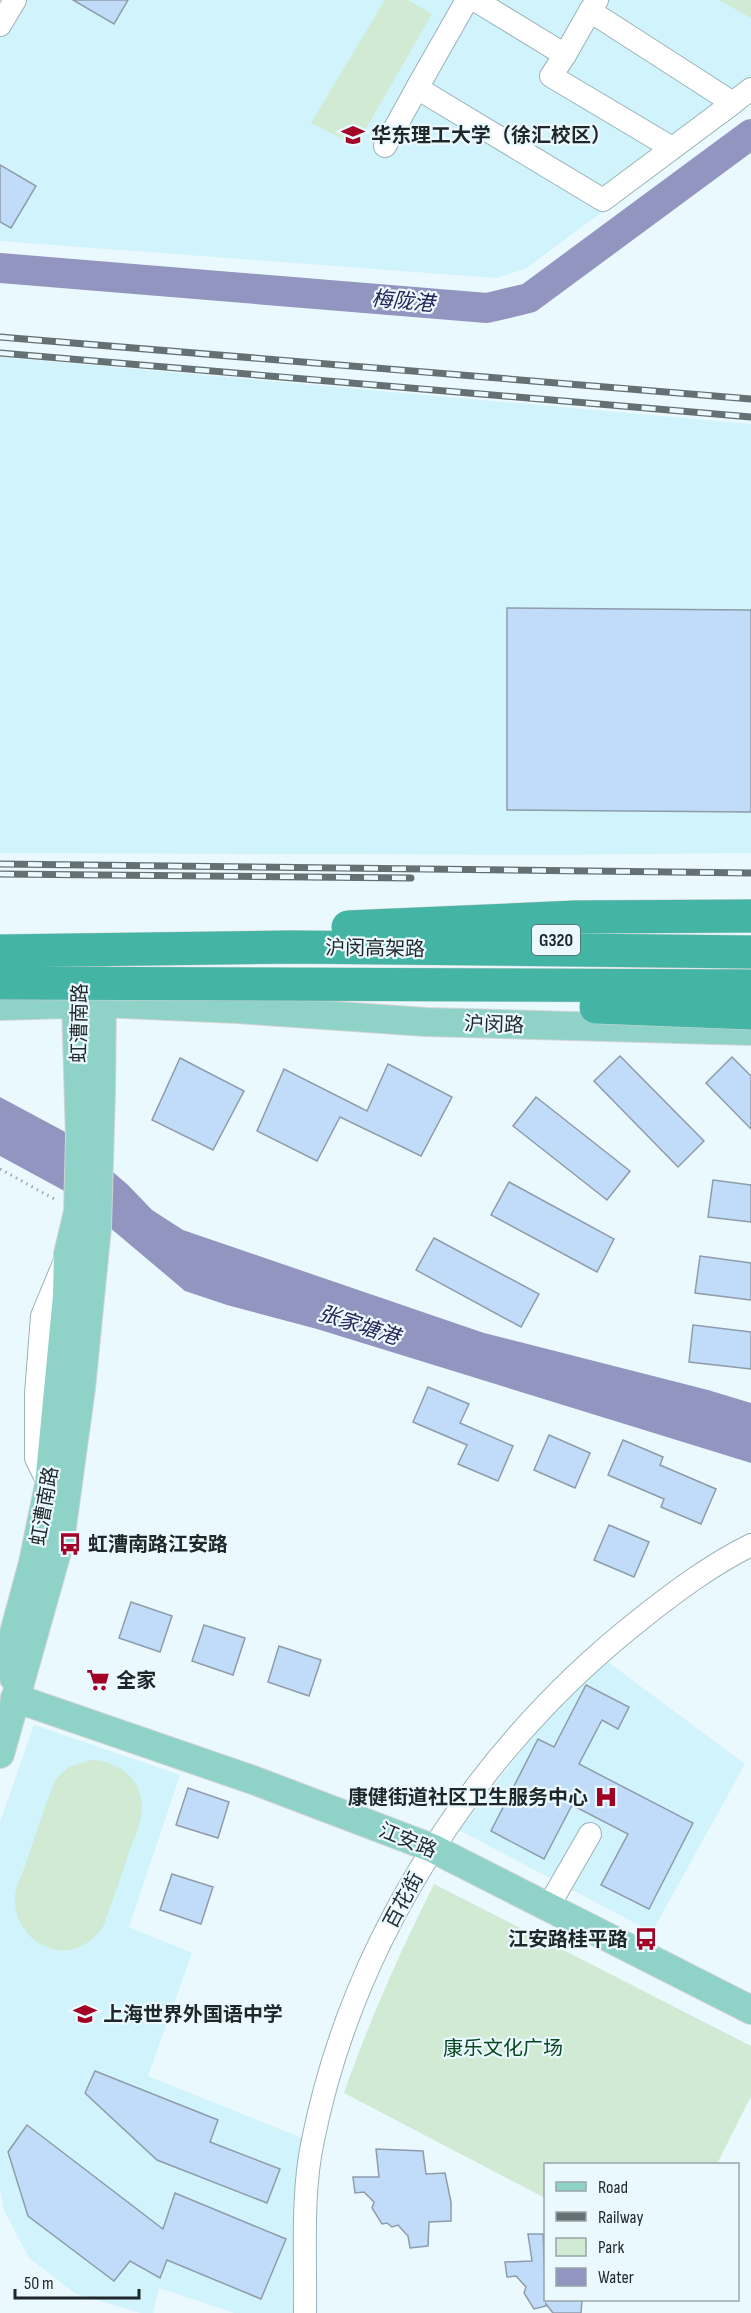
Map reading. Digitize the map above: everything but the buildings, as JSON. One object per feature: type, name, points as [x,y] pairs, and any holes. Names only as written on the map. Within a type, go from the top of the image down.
[{"type":"highway","points":[[293,947],[329,928],[576,917],[751,916]]},
{"type":"highway","name":"沪闵高架路","points":[[0,951],[293,947],[751,952]]},
{"type":"highway","name":"沪闵高架路","points":[[0,983],[751,986]]},
{"type":"highway","points":[[456,985],[539,1005],[751,1013]]},
{"type":"main road","points":[[0,935],[87,951]]},
{"type":"main road","name":"G320","points":[[87,951],[281,951],[361,939],[751,940]]},
{"type":"main road","points":[[0,956],[87,951]]},
{"type":"main road","name":"虹漕南路","points":[[0,1754],[60,1541],[82,1377],[90,1143],[87,951]]},
{"type":"main road","name":"沪闵路","points":[[0,991],[426,1022],[751,1030]]},
{"type":"main road","name":"沪闵路","points":[[0,1006],[89,997],[751,995]]},
{"type":"main road","name":"沪闵路","points":[[237,1009],[354,996]]},
{"type":"main road","points":[[419,997],[504,1024]]},
{"type":"main road","name":"虹漕南路","points":[[15,1698],[13,1637],[33,1563],[49,1485],[65,1317],[68,1254],[87,1220]]},
{"type":"main road","name":"江安路","points":[[15,1698],[253,1780],[432,1848],[751,2010]]},
{"type":"street","points":[[0,25],[15,0]]},
{"type":"street","points":[[385,146],[467,0]]},
{"type":"street","points":[[475,0],[564,55]]},
{"type":"street","points":[[672,148],[551,76],[593,6],[733,103]]},
{"type":"street","points":[[417,88],[603,200]]},
{"type":"street","points":[[603,200],[751,89]]},
{"type":"street","points":[[603,200],[733,103]]},
{"type":"street","name":"百花街","points":[[305,2313],[304,2228],[312,2142],[337,2047],[359,1988],[432,1848],[532,1719],[576,1675],[605,1648],[667,1598],[701,1574],[751,1545]]},
{"type":"street","points":[[548,1907],[590,1834]]},
{"type":"path","points":[[0,1169],[87,1220]]},
{"type":"shaded area","name":"华东理工大学（徐汇校区）","points":[[0,0],[751,0],[751,102],[525,269],[496,278],[0,241]]},
{"type":"shaded area","points":[[0,357],[751,424],[751,853],[548,855],[0,853]]},
{"type":"shaded area","name":"康健街道社区卫生服务中心","points":[[600,1656],[745,1764],[652,1932],[459,1830],[591,1662]]},
{"type":"shaded area","name":"上海世界外国语中学","points":[[34,1725],[180,1775],[129,1927],[192,1953],[148,2076],[312,2142],[305,2313],[234,2313],[159,2288],[153,2313],[141,2313],[76,2294],[29,2258],[3,2208],[0,2187],[0,1822]]},
{"type":"green space","points":[[385,0],[408,0],[432,14],[356,146],[311,123]]},
{"type":"green space","points":[[719,0],[751,0],[751,18]]},
{"type":"green space","points":[[90,1760],[110,1763],[133,1779],[141,1797],[141,1819],[103,1927],[94,1937],[77,1948],[57,1950],[39,1944],[26,1931],[17,1915],[15,1893],[56,1779],[69,1767]]},
{"type":"green space","name":"康乐文化广场","points":[[434,1884],[751,2046],[751,2096],[718,2163],[544,2163],[544,2197],[344,2093],[409,1935]]},
{"type":"water","name":"张家塘港","points":[[0,1097],[69,1134],[128,1185],[152,1210],[183,1230],[484,1333],[751,1403],[751,1463],[317,1329],[227,1305],[185,1291],[70,1194],[0,1156]]},
{"type":"waterway","name":"梅陇港","points":[[0,268],[487,308],[529,298],[751,134]]},
{"type":"railway","points":[[0,337],[751,399]]},
{"type":"railway","points":[[0,353],[751,417]]},
{"type":"railway","points":[[0,864],[751,873]]},
{"type":"railway","points":[[0,874],[411,878]]},
{"type":"place","name":"华东理工大学（徐汇校区）","points":[[353,135]]},
{"type":"place","name":"虹漕南路江安路","points":[[70,1544]]},
{"type":"place","name":"全家","points":[[98,1680]]},
{"type":"place","name":"康健街道社区卫生服务中心","points":[[606,1797]]},
{"type":"place","name":"江安路桂平路","points":[[646,1939]]},
{"type":"place","name":"上海世界外国语中学","points":[[85,2014]]}]
